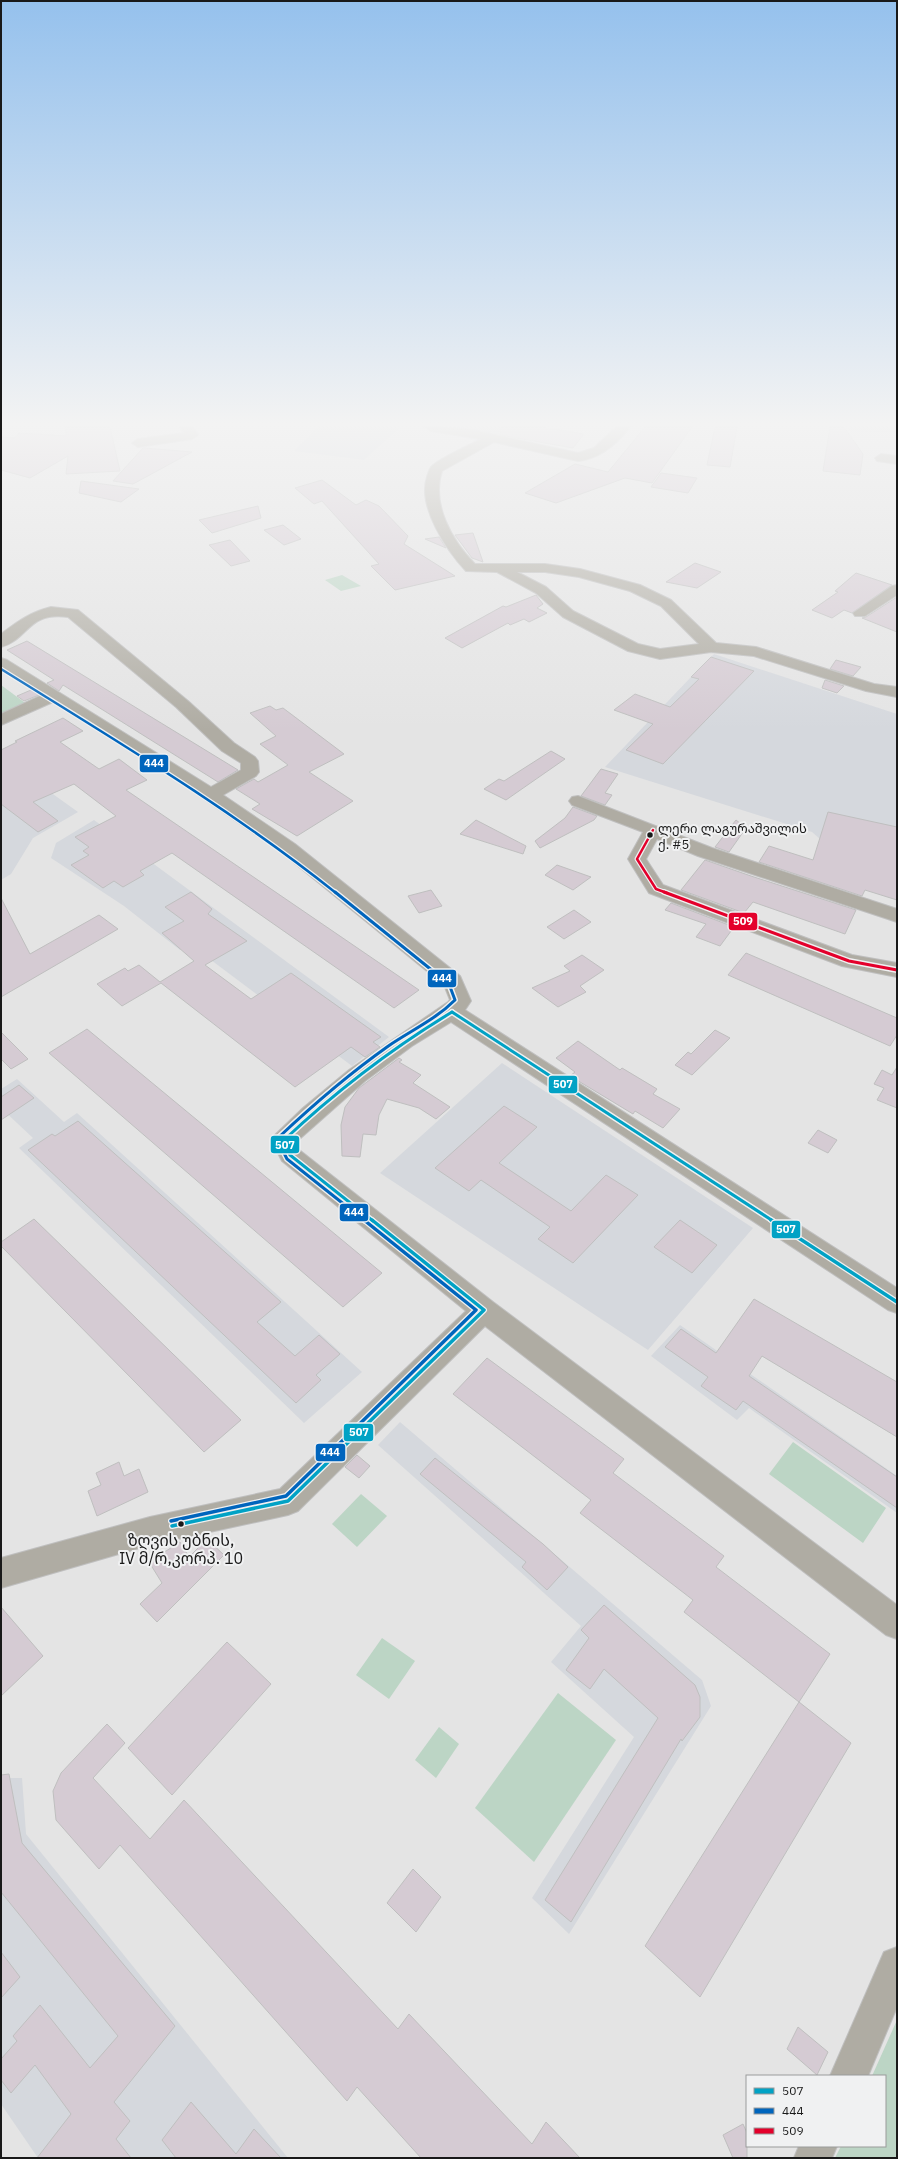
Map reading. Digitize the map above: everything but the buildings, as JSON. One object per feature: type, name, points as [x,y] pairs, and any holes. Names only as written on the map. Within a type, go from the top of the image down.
[{"type":"street","points":[[443,528],[460,559],[471,568],[501,570],[545,568],[580,573],[635,588],[666,603],[711,647]]},
{"type":"street","points":[[501,570],[541,590],[568,614],[633,648],[660,654],[711,647],[756,652],[872,688],[897,692]]},
{"type":"street","points":[[860,613],[897,589]]},
{"type":"street","points":[[1,642],[37,615],[46,611],[58,610],[73,613],[182,704],[228,747],[249,760],[250,772],[211,795]]},
{"type":"street","points":[[1,662],[211,795],[288,848],[453,981],[462,1002],[452,1012],[402,1042],[308,1116],[284,1141],[290,1155],[484,1310],[897,1624]]},
{"type":"street","points":[[1,720],[53,696]]},
{"type":"street","points":[[578,802],[653,830],[705,852],[897,916]]},
{"type":"street","points":[[653,830],[637,859],[656,889],[849,961],[897,970]]},
{"type":"street","points":[[452,1012],[897,1302]]},
{"type":"street","points":[[1,1573],[150,1531],[288,1501],[484,1310]]},
{"type":"street","points":[[849,2075],[897,1965]]},
{"type":"street","points":[[813,2158],[818,2147]]},
{"type":"shaded area","points":[[714,654],[897,714],[897,860],[820,839],[812,832],[605,767]]},
{"type":"shaded area","points":[[36,782],[78,812],[33,838],[11,874],[1,880],[1,799]]},
{"type":"shaded area","points":[[94,820],[389,1037],[352,1066],[191,945],[180,950],[124,906],[51,858],[56,843]]},
{"type":"shaded area","points":[[502,1063],[753,1228],[648,1350],[380,1173]]},
{"type":"shaded area","points":[[17,1079],[64,1122],[77,1113],[362,1372],[304,1423],[19,1148],[33,1138],[1,1108],[1,1089]]},
{"type":"shaded area","points":[[680,1325],[897,1476],[897,1513],[749,1408],[737,1420],[651,1356]]},
{"type":"shaded area","points":[[400,1422],[702,1680],[711,1706],[569,1934],[532,1898],[634,1737],[551,1662],[581,1626],[378,1445]]},
{"type":"shaded area","points":[[1,1778],[22,1778],[26,1834],[288,2158],[38,2158],[1,2104]]},
{"type":"green space","points":[[342,575],[361,586],[341,591],[325,580]]},
{"type":"green space","points":[[1,685],[28,705],[1,717]]},
{"type":"green space","points":[[793,1442],[886,1508],[863,1543],[769,1474]]},
{"type":"green space","points":[[361,1494],[387,1516],[357,1547],[332,1524]]},
{"type":"green space","points":[[382,1638],[415,1661],[389,1699],[356,1675]]},
{"type":"green space","points":[[558,1693],[616,1740],[534,1862],[475,1808]]},
{"type":"green space","points":[[439,1727],[459,1744],[436,1778],[415,1760]]},
{"type":"green space","points":[[897,2020],[897,2158],[835,2158],[840,2147],[886,2147],[886,2075],[872,2075]]},
{"type":"transit line","name":"444","points":[[1,669],[174,776],[285,852],[449,984],[455,1000],[440,1014],[387,1047],[345,1079],[318,1101],[279,1137],[278,1141],[287,1159],[476,1310],[286,1496],[171,1521]]},
{"type":"transit line","name":"509","points":[[653,830],[637,859],[656,889],[849,961],[897,970]]},
{"type":"transit line","name":"507","points":[[452,1012],[897,1302]]},
{"type":"transit line","name":"507","points":[[172,1526],[288,1501],[484,1310],[290,1155],[283,1141],[322,1105],[363,1071],[407,1040],[452,1012]]},
{"type":"place","name":"ლერი ლაგურაშვილის ქ. #5","points":[[650,835]]},
{"type":"place","name":"ზღვის უბნის, IV მ/რ,კორპ. 10","points":[[181,1524]]}]
